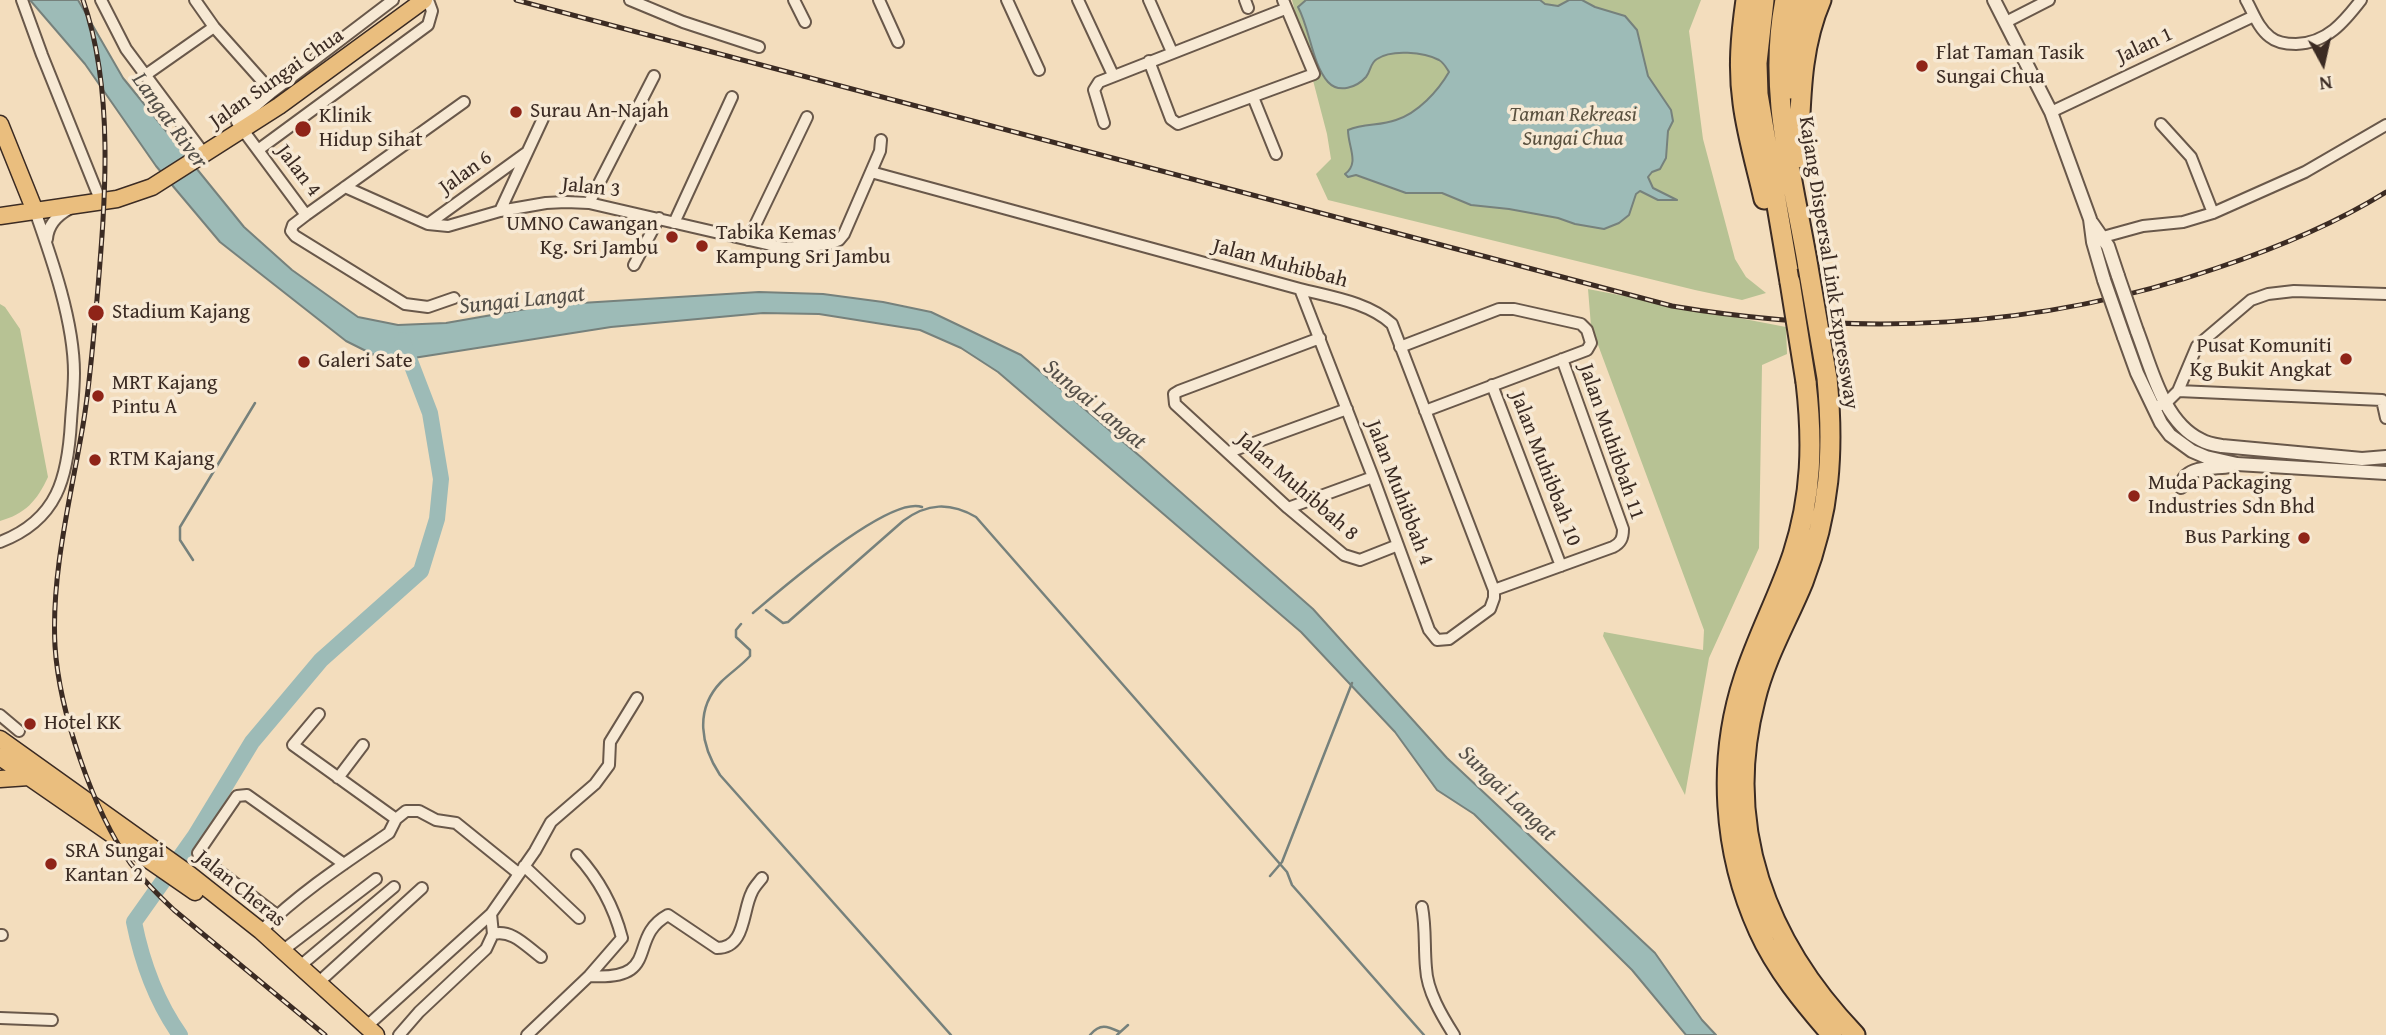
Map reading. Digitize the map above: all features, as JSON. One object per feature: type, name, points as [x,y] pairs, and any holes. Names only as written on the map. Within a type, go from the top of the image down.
[{"type":"highway","points":[[1746,0],[1740,55],[1743,105],[1770,224],[1796,274]]},
{"type":"highway","name":"Kajang Dispersal Link Expressway","points":[[1764,0],[1757,63],[1758,94],[1796,274],[1827,378],[1832,425],[1831,466],[1817,544],[1765,666],[1755,700],[1745,760],[1744,793],[1750,848],[1756,873],[1778,930],[1824,998],[1855,1035]]},
{"type":"highway","name":"Kajang Dispersal Link Expressway","points":[[1785,0],[1778,64],[1784,142],[1796,197],[1796,274],[1812,428],[1811,470],[1805,508],[1793,553],[1758,640],[1735,711],[1728,755],[1728,793],[1735,866],[1760,933],[1782,970],[1832,1035]]},
{"type":"highway","points":[[1798,158],[1791,112],[1790,77],[1804,0]]},
{"type":"highway","points":[[1796,197],[1800,87],[1805,53],[1821,0]]},
{"type":"main road","name":"Jalan Sungai Chua","points":[[0,216],[101,202],[129,196],[152,187],[243,130],[275,99],[426,0]]},
{"type":"main road","points":[[0,124],[35,211]]},
{"type":"main road","name":"Jalan Cheras","points":[[0,739],[163,862],[261,931],[368,1032]]},
{"type":"main road","name":"Jalan Cheras","points":[[0,757],[163,862]]},
{"type":"main road","points":[[0,779],[29,778]]},
{"type":"main road","name":"Jalan Cheras","points":[[185,878],[368,1032]]},
{"type":"street","points":[[22,0],[101,202]]},
{"type":"street","points":[[101,0],[126,49],[147,74],[201,157]]},
{"type":"street","points":[[195,0],[214,27],[275,99],[393,0]]},
{"type":"street","points":[[258,150],[428,25],[432,11],[426,0]]},
{"type":"street","points":[[630,0],[683,22],[759,47]]},
{"type":"street","points":[[794,0],[804,22]]},
{"type":"street","points":[[895,0],[881,3],[898,42]]},
{"type":"street","points":[[1007,0],[1039,69]]},
{"type":"street","points":[[1078,0],[1113,75]]},
{"type":"street","points":[[1149,0],[1172,52]]},
{"type":"street","points":[[2006,22],[2049,0]]},
{"type":"street","points":[[2246,0],[2263,30],[2272,39],[2284,44],[2315,41],[2329,34],[2342,24],[2361,0]]},
{"type":"street","points":[[1994,1],[2051,112],[2090,219],[2093,242],[2104,280],[2137,373],[2153,409],[2170,435],[2192,452],[2237,464],[2386,473]]},
{"type":"street","points":[[1104,123],[1095,86],[1099,82],[1113,75],[1284,5],[1314,75],[1175,123],[1171,119],[1149,61]]},
{"type":"street","name":"Jalan 1","points":[[2051,112],[2254,16]]},
{"type":"street","points":[[147,74],[214,27]]},
{"type":"street","points":[[589,203],[654,76]]},
{"type":"street","points":[[674,223],[732,97]]},
{"type":"street","points":[[1253,97],[1276,154]]},
{"type":"street","name":"Jalan 4","points":[[243,130],[306,215],[464,102]]},
{"type":"street","points":[[500,211],[546,113]]},
{"type":"street","points":[[748,240],[807,117]]},
{"type":"street","points":[[2161,124],[2191,157],[2213,213]]},
{"type":"street","points":[[2103,237],[2143,226],[2183,222],[2213,213],[2305,173],[2386,125]]},
{"type":"street","points":[[870,172],[880,151],[881,140]]},
{"type":"street","name":"Jalan 6","points":[[428,224],[526,153]]},
{"type":"street","name":"Jalan 3","points":[[345,187],[428,224],[447,226],[500,211],[546,203],[589,203],[783,248],[829,244],[838,240],[844,234],[870,172]]},
{"type":"street","name":"Jalan Muhibbah","points":[[870,172],[1369,308],[1381,314],[1392,324],[1494,594]]},
{"type":"street","points":[[47,242],[50,226],[61,213],[73,207]]},
{"type":"street","points":[[0,541],[24,532],[47,509],[60,489],[69,454],[74,370],[65,306],[47,242],[35,211]]},
{"type":"street","points":[[306,215],[293,225],[292,233],[396,300],[428,307],[454,298]]},
{"type":"street","points":[[634,265],[659,218]]},
{"type":"street","points":[[2090,219],[2103,237],[2166,403],[2186,430],[2203,441],[2222,446],[2362,459],[2386,457]]},
{"type":"street","name":"Jalan Muhibbah 4","points":[[1300,289],[1321,338],[1429,630],[1437,640],[1449,639],[1490,609],[1494,594]]},
{"type":"street","points":[[2153,409],[2166,403],[2178,391],[2197,346],[2250,300],[2294,290],[2386,294]]},
{"type":"street","points":[[1401,347],[1499,309],[1514,309],[1581,324],[1590,336],[1591,343],[1587,350],[1425,411]]},
{"type":"street","name":"Jalan Muhibbah 8","points":[[1321,338],[1179,391],[1174,394],[1174,399],[1181,411],[1343,555],[1354,560],[1398,545]]},
{"type":"street","name":"Jalan Muhibbah 11","points":[[1561,566],[1619,545],[1623,538],[1623,529],[1562,359]]},
{"type":"street","name":"Jalan Muhibbah 10","points":[[1492,385],[1561,566]]},
{"type":"street","points":[[2178,391],[2382,400],[2386,418]]},
{"type":"street","points":[[1229,452],[1347,409]]},
{"type":"street","points":[[2182,487],[2182,481],[2190,473],[2237,464]]},
{"type":"street","points":[[1289,508],[1373,477]]},
{"type":"street","points":[[1494,594],[1561,566]]},
{"type":"street","points":[[368,1032],[491,914],[535,851],[551,822],[595,783],[609,765],[610,742],[637,698]]},
{"type":"street","points":[[319,714],[293,745],[396,819]]},
{"type":"street","points":[[0,715],[19,731]]},
{"type":"street","points":[[338,778],[363,745]]},
{"type":"street","points":[[277,915],[199,856],[198,853],[237,796],[247,795],[344,864]]},
{"type":"street","points":[[261,931],[277,915],[389,833],[396,819],[406,811],[413,810],[436,820],[456,823],[495,856],[521,869],[579,918]]},
{"type":"street","points":[[527,1035],[589,976],[618,944],[621,934],[607,897],[577,855]]},
{"type":"street","points":[[282,951],[376,878]]},
{"type":"street","points":[[589,976],[610,978],[630,971],[641,958],[651,927],[668,915],[717,948],[730,945],[739,935],[752,892],[762,878]]},
{"type":"street","points":[[300,966],[394,887]]},
{"type":"street","points":[[318,982],[422,888]]},
{"type":"street","points":[[1422,906],[1426,928],[1427,977],[1454,1035]]},
{"type":"street","points":[[399,1035],[419,1012],[486,949],[493,934],[491,914]]},
{"type":"street","points":[[493,934],[499,932],[514,936],[541,957]]},
{"type":"street","points":[[449,952],[465,970]]},
{"type":"street","points":[[0,1018],[52,1020]]},
{"type":"green space","name":"Taman Rekreasi Sungai Chua","points":[[1292,0],[1701,0],[1689,31],[1703,139],[1735,259],[1746,277],[1766,293],[1742,300],[1328,200],[1316,174],[1331,159],[1327,134]]},
{"type":"green space","points":[[1588,289],[1786,327],[1787,354],[1762,365],[1759,548],[1709,658],[1685,795],[1603,636],[1604,632],[1703,650],[1704,630],[1591,326]]},
{"type":"green space","points":[[0,304],[20,329],[48,477],[29,505],[16,515],[0,521]]},
{"type":"water","points":[[30,0],[78,0],[123,78],[244,227],[292,270],[358,317],[398,325],[446,323],[549,305],[759,292],[823,294],[931,312],[1021,355],[1313,609],[1447,758],[1655,953],[1702,1020],[1716,1035],[1686,1035],[1632,970],[1474,814],[1437,790],[1395,732],[1301,632],[998,372],[961,348],[920,330],[819,314],[763,313],[611,327],[388,362],[346,341],[220,242],[156,166],[85,64]]},
{"type":"water","name":"Taman Rekreasi Sungai Chua","points":[[1306,0],[1540,0],[1545,4],[1558,6],[1569,0],[1582,0],[1625,16],[1637,30],[1648,76],[1671,110],[1673,121],[1668,131],[1666,158],[1660,169],[1648,177],[1653,188],[1677,200],[1658,200],[1640,191],[1636,194],[1629,215],[1604,229],[1509,209],[1471,205],[1442,193],[1406,193],[1356,175],[1348,177],[1345,174],[1353,160],[1348,130],[1404,117],[1420,107],[1433,94],[1449,72],[1442,62],[1433,57],[1390,54],[1377,59],[1366,77],[1358,84],[1342,88],[1332,86],[1318,66],[1298,7]]},
{"type":"waterway","points":[[180,1035],[151,981],[134,922],[195,836],[252,742],[321,660],[421,571],[437,519],[441,479],[430,413],[402,340]]},
{"type":"waterway","points":[[193,560],[180,540],[180,527],[255,403]]},
{"type":"waterway","points":[[753,613],[810,566],[861,529],[906,507],[922,507]]},
{"type":"waterway","points":[[766,610],[783,623],[788,622],[903,521],[921,511],[948,507],[976,517],[1287,872],[1292,885],[1424,1035]]},
{"type":"waterway","points":[[741,624],[736,630],[736,637],[750,650],[750,656],[712,693],[704,716],[705,740],[713,764],[951,1035]]},
{"type":"waterway","points":[[1270,876],[1282,862],[1352,683]]},
{"type":"waterway","points":[[1117,1035],[1128,1025]]},
{"type":"waterway","points":[[1090,1035],[1104,1027],[1120,1032]]},
{"type":"railway","points":[[83,0],[100,72],[104,110],[105,187],[88,394],[56,591],[55,646],[63,700],[91,789],[131,864],[174,910],[325,1035]]},
{"type":"railway","points":[[516,0],[1672,306],[1741,316],[1810,322],[1947,322],[2082,304],[2150,289],[2261,252],[2325,225],[2386,192]]},
{"type":"place","name":"Flat Taman Tasik Sungai Chua","points":[[1922,66]]},
{"type":"place","name":"Surau An-Najah","points":[[516,112]]},
{"type":"place","name":"Klinik Hidup Sihat","points":[[303,129]]},
{"type":"place","name":"UMNO Cawangan Kg. Sri Jambu","points":[[672,237]]},
{"type":"place","name":"Tabika Kemas Kampung Sri Jambu","points":[[702,246]]},
{"type":"place","name":"Stadium Kajang","points":[[96,313]]},
{"type":"place","name":"Pusat Komuniti Kg Bukit Angkat","points":[[2346,359]]},
{"type":"place","name":"Galeri Sate","points":[[304,362]]},
{"type":"place","name":"MRT Kajang Pintu A","points":[[98,396]]},
{"type":"place","name":"RTM Kajang","points":[[95,460]]},
{"type":"place","name":"Muda Packaging Industries Sdn Bhd","points":[[2134,496]]},
{"type":"place","name":"Bus Parking","points":[[2304,538]]},
{"type":"place","name":"Hotel KK","points":[[30,724]]},
{"type":"place","name":"SRA Sungai Kantan 2","points":[[51,864]]},
{"type":"water label","name":"Langat River","points":[[169,121]]},
{"type":"water label","name":"Sungai Langat","points":[[522,301]]},
{"type":"water label","name":"Sungai Langat","points":[[1094,405]]},
{"type":"water label","name":"Sungai Langat","points":[[1507,794]]}]
